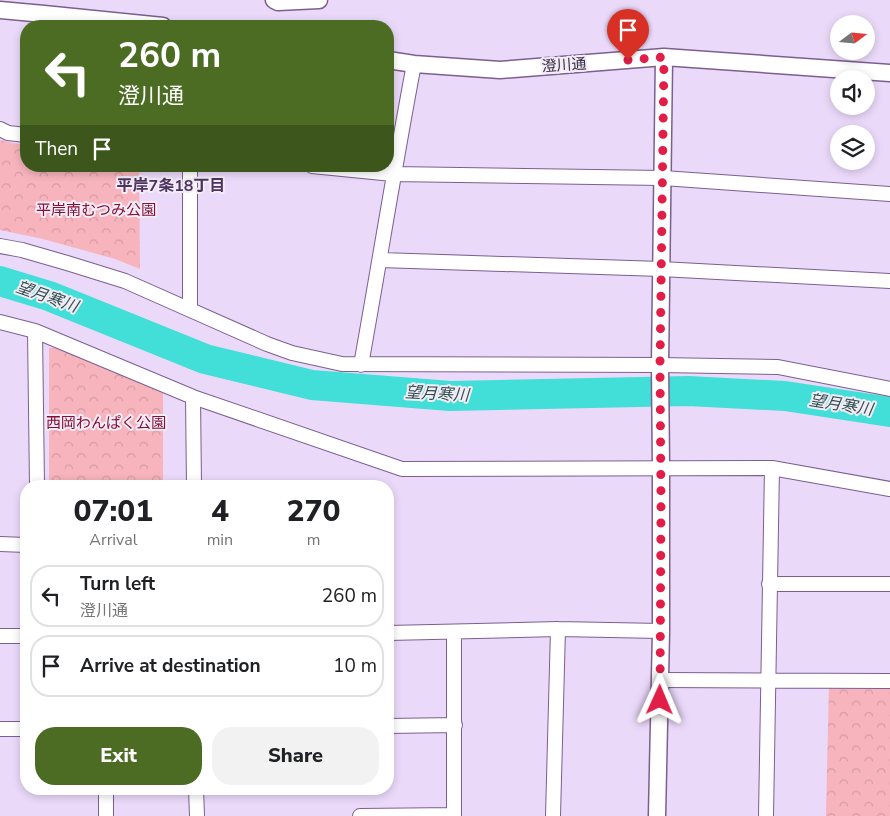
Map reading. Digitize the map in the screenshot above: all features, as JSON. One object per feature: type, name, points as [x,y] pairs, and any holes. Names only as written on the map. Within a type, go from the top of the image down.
[{"type":"street","points":[[274,0],[278,2],[319,0]]},
{"type":"street","points":[[9,7],[114,20]]},
{"type":"street","points":[[657,816],[661,631],[660,369],[664,57]]},
{"type":"street","name":"澄川通","points":[[394,61],[500,70],[664,57],[890,73]]},
{"type":"street","points":[[394,169],[414,64]]},
{"type":"street","points":[[0,129],[8,133],[20,134]]},
{"type":"street","points":[[190,172],[190,309]]},
{"type":"street","points":[[373,172],[393,174],[662,178],[890,194]]},
{"type":"street","points":[[361,365],[393,174]]},
{"type":"street","points":[[0,246],[31,253],[125,281],[267,344],[292,353],[342,364],[660,369],[778,367],[890,389]]},
{"type":"street","points":[[380,260],[661,268],[890,281]]},
{"type":"street","points":[[0,322],[35,331],[194,397],[402,470],[772,468],[890,489]]},
{"type":"street","points":[[35,331],[37,480]]},
{"type":"street","points":[[194,397],[194,480]]},
{"type":"street","points":[[766,816],[772,468]]},
{"type":"street","points":[[0,544],[20,544]]},
{"type":"street","points":[[769,584],[890,584]]},
{"type":"street","points":[[394,633],[558,629],[661,631]]},
{"type":"street","points":[[553,816],[558,629]]},
{"type":"street","points":[[360,816],[454,815],[454,632]]},
{"type":"street","points":[[0,636],[20,636]]},
{"type":"street","points":[[660,680],[890,681]]},
{"type":"street","points":[[394,726],[455,725]]},
{"type":"street","points":[[0,729],[20,729]]},
{"type":"street","points":[[106,795],[106,816]]},
{"type":"street","points":[[196,795],[197,816]]},
{"type":"green space","name":"平岸南むつみ公園","points":[[0,140],[20,144],[20,172],[139,172],[140,269],[115,259],[43,239],[0,230]]},
{"type":"green space","name":"西岡わんぱく公園","points":[[63,347],[163,382],[163,480],[49,480],[49,348]]},
{"type":"green space","points":[[829,683],[890,684],[890,816],[826,816]]},
{"type":"waterway","name":"望月寒川","points":[[0,281],[49,296],[205,359],[312,385],[450,396],[688,391],[785,396],[890,412]]},
{"type":"district","name":"平岸7条18丁目","points":[[171,186]]},
{"type":"route","points":[[628,60],[664,57],[660,365],[660,700]]}]
